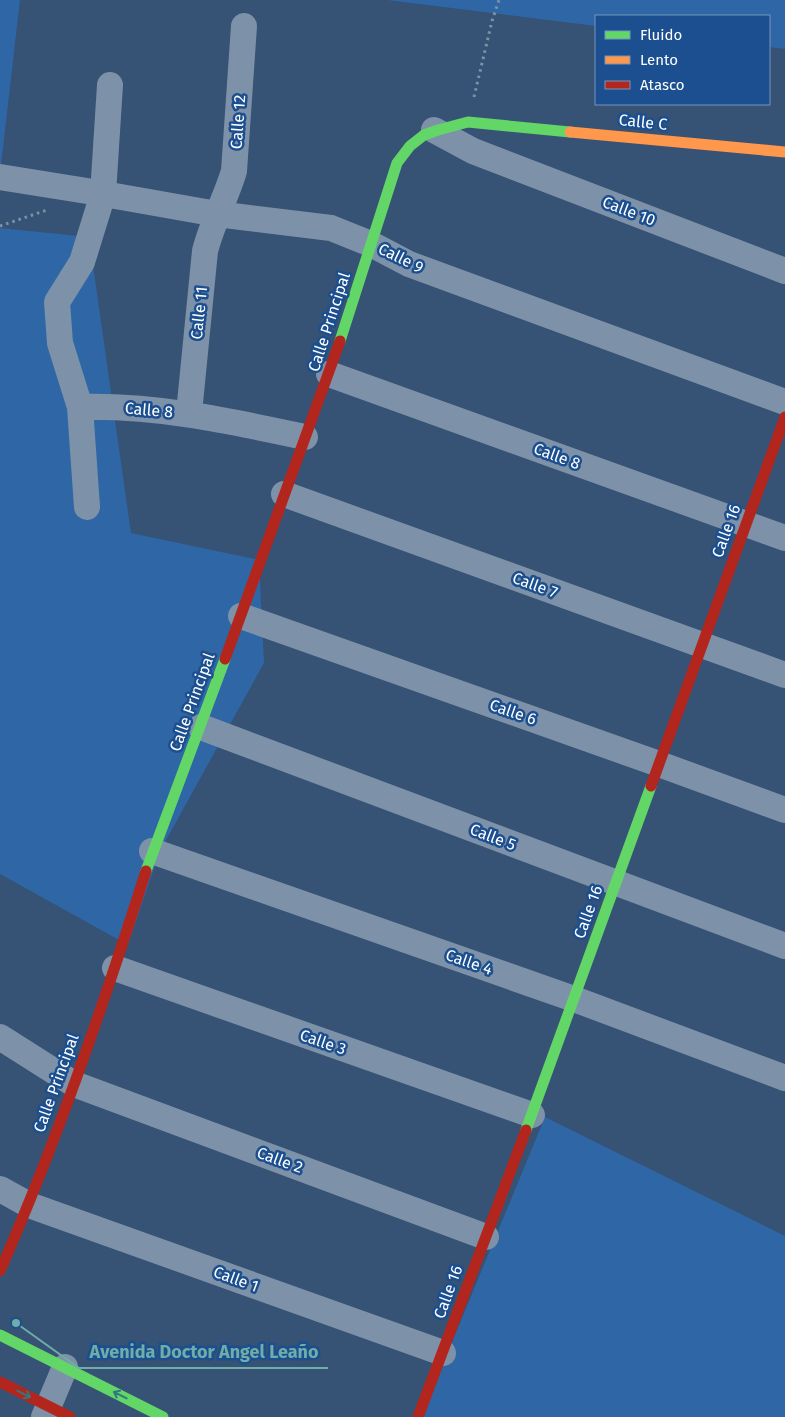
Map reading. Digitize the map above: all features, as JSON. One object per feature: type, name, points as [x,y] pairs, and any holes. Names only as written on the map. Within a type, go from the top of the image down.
[{"type":"street","name":"Calle 12","points":[[217,214],[228,192],[234,171],[244,26]]},
{"type":"street","points":[[87,507],[80,407],[60,343],[57,302],[82,262],[102,194],[110,84]]},
{"type":"street","name":"Calle C","points":[[411,144],[434,130],[468,122],[785,152]]},
{"type":"street","name":"Calle 10","points":[[434,130],[473,151],[785,271]]},
{"type":"street","name":"Calle Principal","points":[[0,1271],[29,1205],[74,1084],[115,968],[152,851],[201,727],[329,374],[397,163],[411,144]]},
{"type":"street","name":"Calle 9","points":[[0,177],[217,214],[331,228],[371,244],[409,264],[785,402]]},
{"type":"street","name":"Calle 11","points":[[189,413],[205,251],[209,232],[217,214]]},
{"type":"street","name":"Calle 8","points":[[329,374],[785,538]]},
{"type":"street","name":"Calle 8","points":[[80,407],[103,406],[189,413],[305,437]]},
{"type":"street","name":"Calle 16","points":[[418,1417],[532,1115],[785,417]]},
{"type":"street","name":"Calle 7","points":[[284,494],[785,675]]},
{"type":"street","name":"Calle 6","points":[[241,616],[785,810]]},
{"type":"street","name":"Calle 5","points":[[201,727],[785,946]]},
{"type":"street","name":"Calle 4","points":[[152,851],[574,1000],[785,1078]]},
{"type":"street","name":"Calle 3","points":[[115,968],[532,1115]]},
{"type":"street","name":"Calle 2","points":[[0,1037],[74,1084],[486,1237]]},
{"type":"street","name":"Calle 1","points":[[0,1189],[29,1205],[442,1353]]},
{"type":"street","points":[[0,1335],[163,1417]]},
{"type":"street","points":[[0,1382],[54,1413],[66,1367]]},
{"type":"path","points":[[468,122],[499,0]]},
{"type":"shaded area","points":[[0,0],[20,0],[0,174]]},
{"type":"shaded area","points":[[387,0],[785,0],[785,49],[770,47],[770,15],[595,15],[595,26]]},
{"type":"shaded area","points":[[0,228],[89,237],[131,533],[259,560],[264,663],[160,851],[128,945],[0,874]]},
{"type":"shaded area","points":[[545,1117],[785,1236],[785,1417],[421,1417]]},
{"type":"traffic: fast","points":[[340,341],[397,163],[410,146],[424,135],[468,122],[570,132]]},
{"type":"traffic: fast","points":[[146,871],[225,659]]},
{"type":"traffic: fast","points":[[526,1130],[651,786]]},
{"type":"traffic: fast","points":[[0,1335],[163,1417]]},
{"type":"traffic: slow","points":[[570,132],[785,152]]},
{"type":"traffic: jam","points":[[225,659],[340,341]]},
{"type":"traffic: jam","points":[[651,786],[785,417]]},
{"type":"traffic: jam","points":[[0,1271],[60,1123],[146,871]]},
{"type":"traffic: jam","points":[[418,1417],[526,1130]]},
{"type":"traffic: jam","points":[[0,1382],[70,1417]]},
{"type":"place","name":"Avenida Doctor Angel Leaño","points":[[16,1323]]}]
